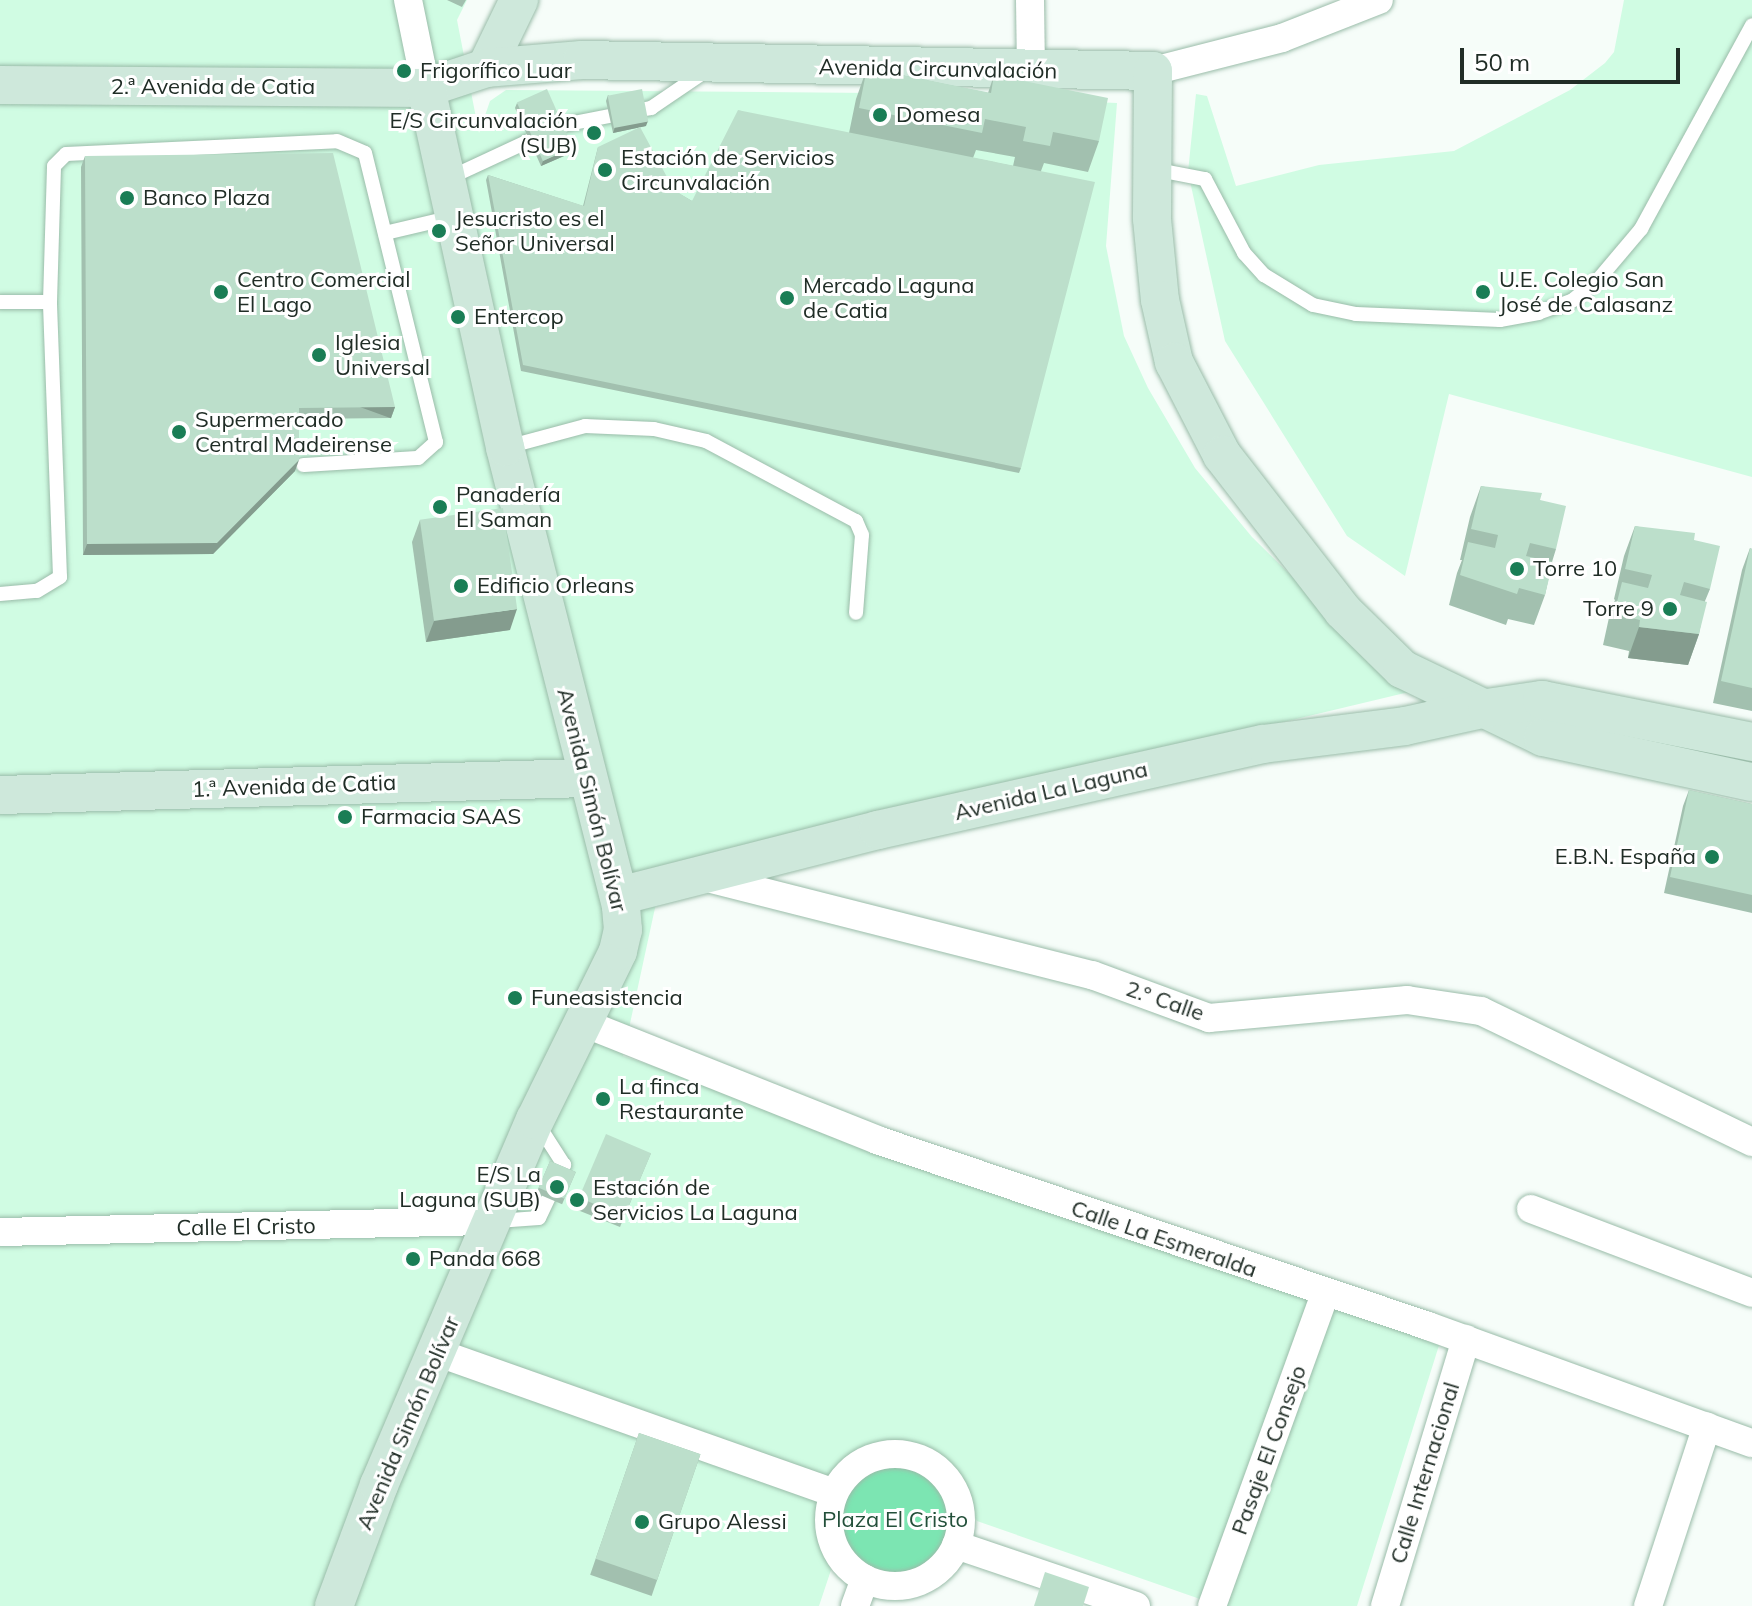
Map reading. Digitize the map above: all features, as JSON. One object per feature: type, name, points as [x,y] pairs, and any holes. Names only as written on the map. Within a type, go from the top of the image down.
[{"type":"street","name":"Avenida Simón Bolívar","points":[[334,1606],[436,1352],[535,1120],[618,951],[623,930],[619,896],[505,447],[408,0]]},
{"type":"street","points":[[486,68],[519,0]]},
{"type":"street","points":[[1030,0],[1031,71]]},
{"type":"street","name":"Avenida Circunvalación","points":[[486,68],[582,60],[1153,71],[1282,38],[1379,0]]},
{"type":"street","name":"2.ª Avenida de Catia","points":[[0,85],[426,88],[486,68]]},
{"type":"street","points":[[1153,71],[1152,169],[1160,300],[1174,362],[1222,455],[1343,611],[1402,669],[1543,737],[1752,782]]},
{"type":"street","name":"Avenida La Laguna","points":[[619,896],[1263,744],[1405,726],[1542,700],[1752,742]]},
{"type":"street","name":"1.ª Avenida de Catia","points":[[0,795],[587,778]]},
{"type":"street","name":"2.° Calle","points":[[700,875],[1077,971],[1209,1018],[1407,1000],[1442,1002],[1481,1011],[1627,1078],[1752,1142]]},
{"type":"street","name":"Calle La Esmeralda","points":[[581,1022],[877,1140],[1466,1339],[1752,1443]]},
{"type":"street","points":[[1531,1209],[1752,1293]]},
{"type":"street","name":"Calle El Cristo","points":[[0,1232],[492,1221]]},
{"type":"street","name":"Pasaje El Consejo","points":[[1212,1606],[1325,1293]]},
{"type":"street","name":"Calle Internacional","points":[[1385,1606],[1466,1339]]},
{"type":"street","points":[[436,1352],[834,1493]]},
{"type":"street","points":[[1648,1606],[1707,1426]]},
{"type":"street","points":[[900,1454],[917,1458],[932,1466],[955,1491],[961,1525],[956,1545],[950,1557],[924,1579],[890,1586],[865,1579],[835,1549],[829,1515],[834,1493],[866,1460],[900,1454]]},
{"type":"street","points":[[956,1545],[1136,1606]]},
{"type":"street","points":[[855,1606],[865,1579]]},
{"type":"lane","points":[[1152,169],[1205,179],[1244,253],[1264,275],[1313,305],[1356,314],[1500,320],[1538,313],[1573,300],[1598,280],[1641,229],[1752,25]]},
{"type":"lane","points":[[445,180],[563,125],[651,108],[715,64]]},
{"type":"lane","points":[[0,594],[37,591],[60,577],[50,302],[54,166],[66,154],[353,145],[365,153],[436,442],[418,458],[303,465]]},
{"type":"lane","points":[[385,233],[453,217]]},
{"type":"lane","points":[[0,302],[50,302]]},
{"type":"lane","points":[[505,447],[585,426],[654,429],[706,441],[856,521],[862,535],[856,613]]},
{"type":"shaded area","points":[[0,0],[467,0],[457,20],[479,133],[490,101],[506,90],[873,93],[1117,103],[1106,246],[1124,336],[1148,388],[1195,468],[1252,537],[1409,692],[663,871],[623,1056],[1056,1200],[1441,1339],[1357,1606],[1220,1606],[977,1521],[943,1458],[919,1446],[891,1444],[845,1462],[829,1483],[819,1541],[831,1570],[819,1606],[0,1606]]},
{"type":"shaded area","name":"U.E. Colegio San José de Calasanz","points":[[1624,0],[1752,0],[1752,477],[1449,394],[1405,576],[1347,536],[1225,341],[1188,172],[1196,94],[1207,96],[1236,186],[1319,165],[1454,151],[1570,90],[1605,63],[1614,52]]},
{"type":"green space","name":"Plaza El Cristo","points":[[895,1463],[917,1468],[935,1480],[947,1498],[952,1520],[947,1542],[935,1560],[917,1572],[895,1577],[873,1572],[855,1560],[843,1542],[838,1520],[843,1498],[855,1480],[873,1468]]},
{"type":"building","points":[[867,68],[991,93],[994,75],[1108,98],[1099,141],[1053,132],[1050,146],[1023,141],[1026,127],[985,119],[982,133],[859,108]]},
{"type":"building","points":[[547,89],[573,147],[543,161],[517,102]]},
{"type":"building","points":[[642,89],[648,121],[614,128],[608,96]]},
{"type":"building","name":"Mercado Laguna de Catia","points":[[738,110],[1095,182],[1021,468],[523,365],[488,175],[584,206],[598,147],[640,127],[674,190],[692,201]]},
{"type":"building","name":"Centro Comercial El Lago","points":[[333,153],[395,407],[299,408],[299,460],[217,543],[87,544],[85,156]]},
{"type":"building","points":[[1481,486],[1542,493],[1540,500],[1566,506],[1556,549],[1530,543],[1526,556],[1553,562],[1545,595],[1519,588],[1517,594],[1460,575],[1468,542],[1495,548],[1498,535],[1471,529]]},
{"type":"building","name":"Edificio Orleans","points":[[503,508],[517,609],[434,621],[420,520]]},
{"type":"building","points":[[1635,526],[1695,533],[1694,540],[1720,546],[1710,589],[1684,582],[1680,595],[1707,602],[1699,634],[1639,627],[1640,620],[1614,614],[1622,582],[1648,588],[1652,575],[1625,569]]},
{"type":"building","points":[[1752,549],[1752,688],[1721,681]]},
{"type":"building","name":"E.B.N. España","points":[[1689,790],[1752,804],[1752,895],[1670,877]]},
{"type":"building","name":"Estación de Servicios La Laguna","points":[[606,1134],[651,1153],[624,1217],[579,1198]]},
{"type":"building","points":[[550,1161],[576,1172],[564,1199],[539,1188]]},
{"type":"building","name":"Grupo Alessi","points":[[639,1433],[700,1454],[657,1580],[596,1559]]},
{"type":"building","points":[[1045,1572],[1089,1587],[1083,1606],[1034,1606]]},
{"type":"place","name":"Frigorífico Luar","points":[[404,71]]},
{"type":"place","name":"Domesa","points":[[880,115]]},
{"type":"place","name":"E/S Circunvalación (SUB)","points":[[594,133]]},
{"type":"place","name":"Estación de Servicios Circunvalación","points":[[605,170]]},
{"type":"place","name":"Banco Plaza","points":[[127,198]]},
{"type":"place","name":"Jesucristo es el Señor Universal","points":[[439,231]]},
{"type":"place","name":"Centro Comercial El Lago","points":[[221,292]]},
{"type":"place","name":"U.E. Colegio San José de Calasanz","points":[[1483,292]]},
{"type":"place","name":"Mercado Laguna de Catia","points":[[787,298]]},
{"type":"place","name":"Entercop","points":[[458,317]]},
{"type":"place","name":"Iglesia Universal","points":[[319,355]]},
{"type":"place","name":"Supermercado Central Madeirense","points":[[179,432]]},
{"type":"place","name":"Panadería El Saman","points":[[440,507]]},
{"type":"place","name":"Torre 10","points":[[1517,569]]},
{"type":"place","name":"Edificio Orleans","points":[[461,586]]},
{"type":"place","name":"Torre 9","points":[[1670,609]]},
{"type":"place","name":"Farmacia SAAS","points":[[345,817]]},
{"type":"place","name":"E.B.N. España","points":[[1712,857]]},
{"type":"place","name":"Funeasistencia","points":[[515,998]]},
{"type":"place","name":"La finca Restaurante","points":[[603,1099]]},
{"type":"place","name":"E/S La Laguna (SUB)","points":[[557,1187]]},
{"type":"place","name":"Estación de Servicios La Laguna","points":[[577,1200]]},
{"type":"place","name":"Panda 668","points":[[413,1259]]},
{"type":"place","name":"Grupo Alessi","points":[[642,1522]]}]
